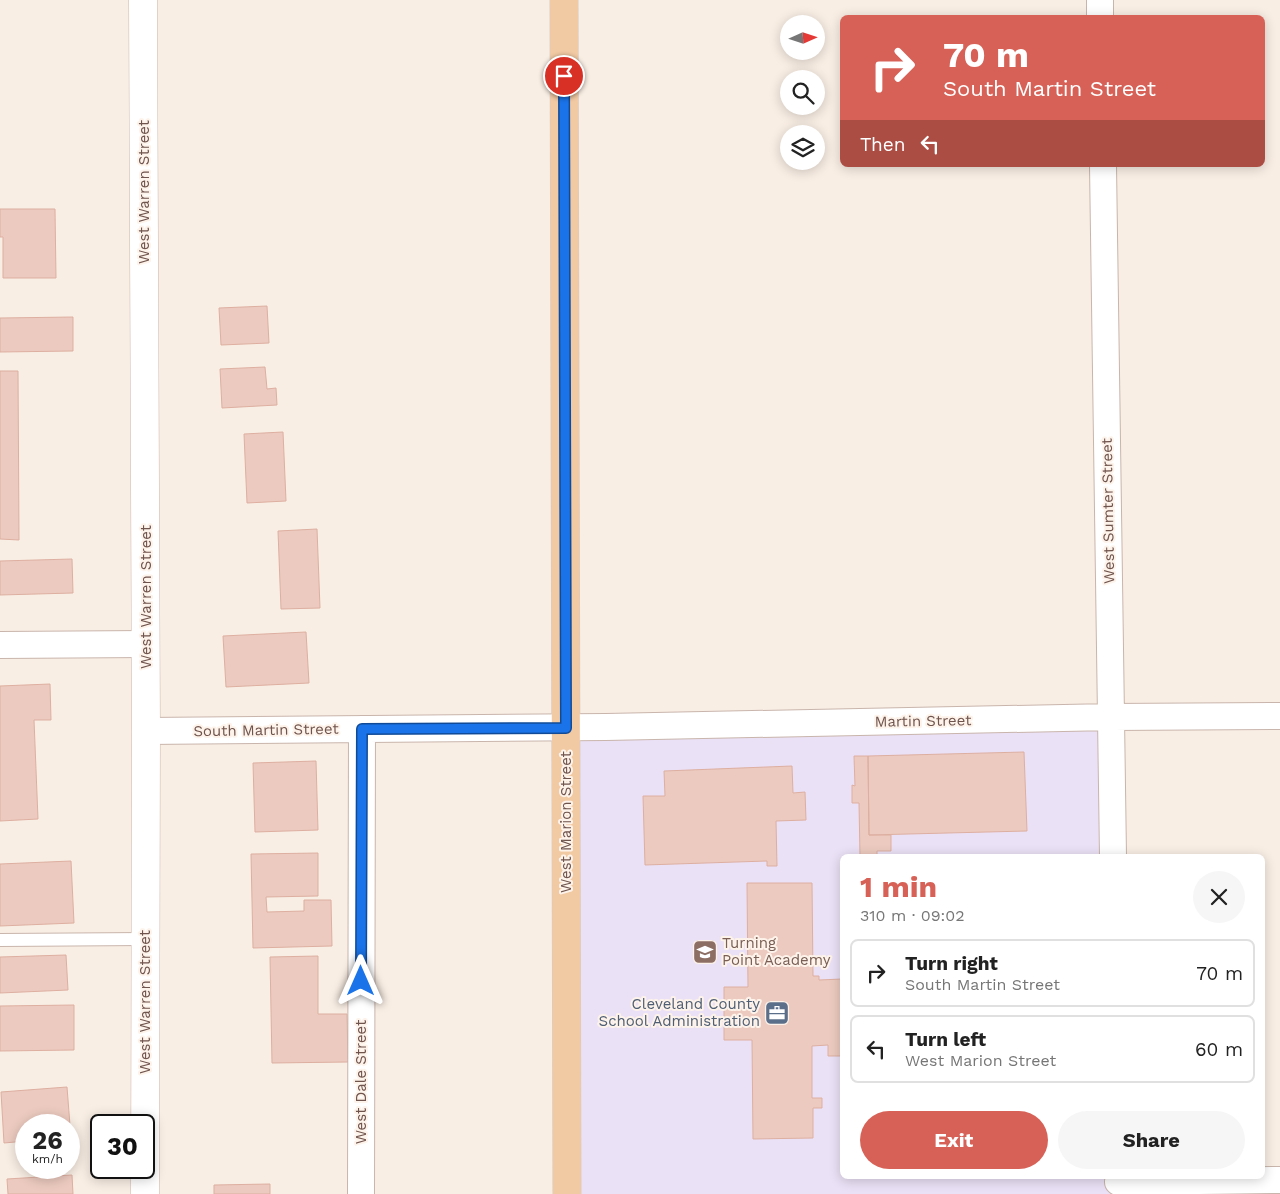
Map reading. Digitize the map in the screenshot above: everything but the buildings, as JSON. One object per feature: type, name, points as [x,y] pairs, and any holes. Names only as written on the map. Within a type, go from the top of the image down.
[{"type":"main road","name":"West Warren Street","points":[[143,0],[146,644],[145,1194]]},
{"type":"main road","name":"West Marion Street","points":[[564,0],[567,1194]]},
{"type":"street","points":[[1100,0],[1100,15]]},
{"type":"street","name":"West Sumter Street","points":[[1102,167],[1113,854]]},
{"type":"street","points":[[0,645],[146,644]]},
{"type":"street","name":"Martin Street","points":[[566,728],[1111,717],[1280,716]]},
{"type":"street","name":"South Martin Street","points":[[146,731],[566,728]]},
{"type":"street","name":"West Dale Street","points":[[361,1194],[362,729]]},
{"type":"street","points":[[1118,1184],[1280,1180]]},
{"type":"lane","points":[[0,940],[145,939]]},
{"type":"shaded area","name":"Turning Point Academy","points":[[1111,717],[1113,854],[840,854],[840,1179],[1118,1179],[1118,1194],[567,1194],[566,728]]},
{"type":"place","name":"Turning Point Academy","points":[[705,952]]},
{"type":"place","name":"Cleveland County School Administration","points":[[777,1013]]},
{"type":"route","points":[[361,981],[362,729],[566,728],[564,76]]}]
